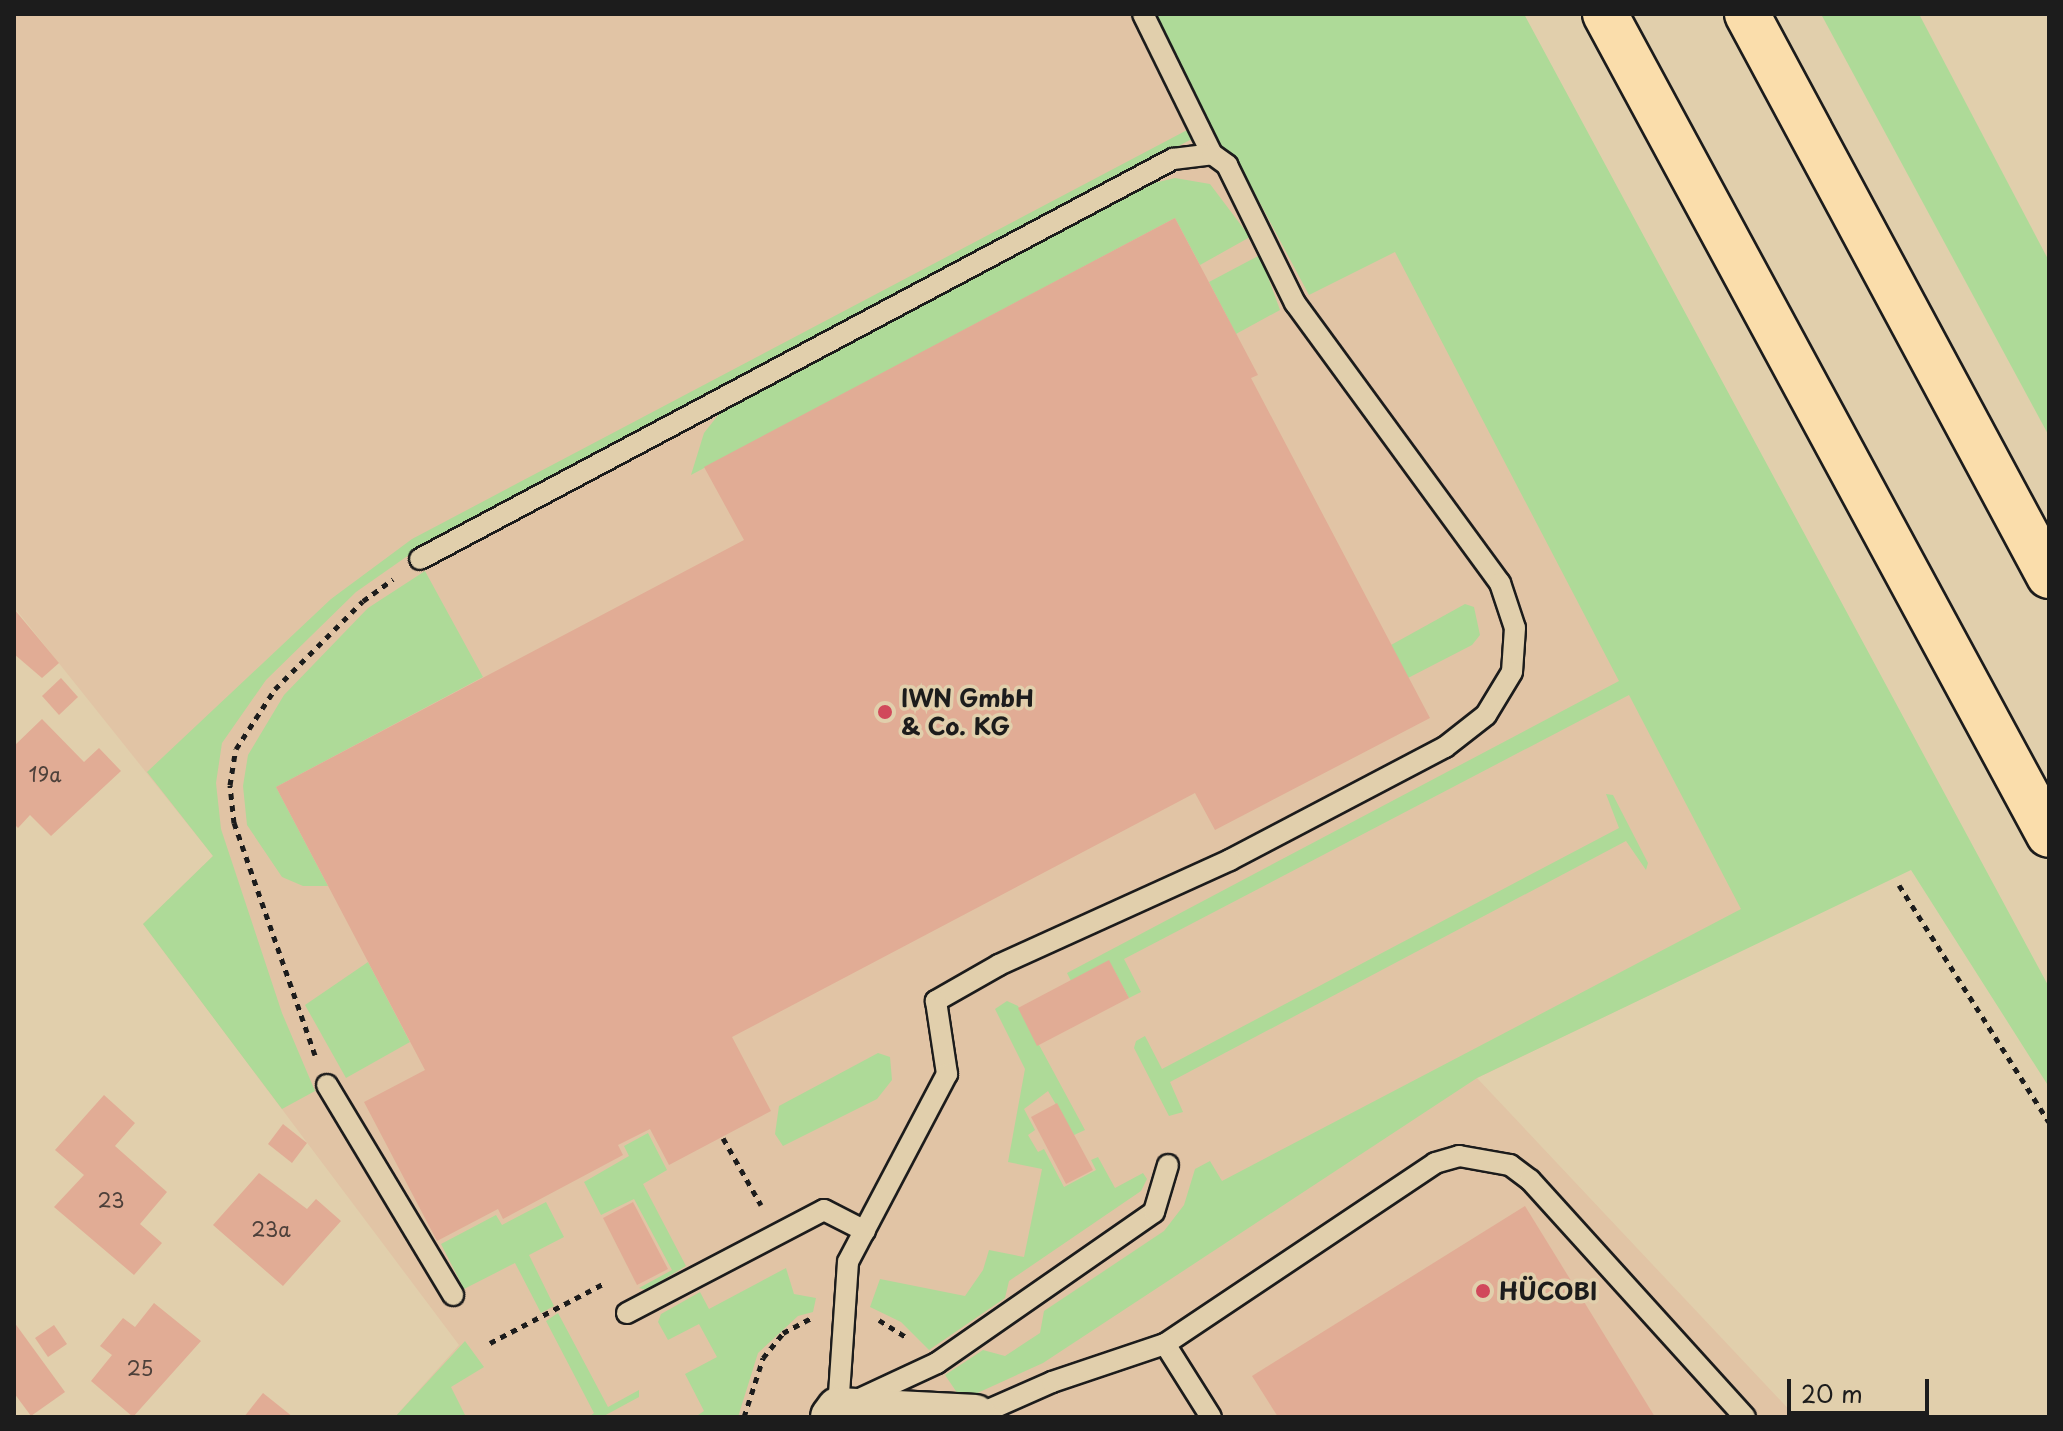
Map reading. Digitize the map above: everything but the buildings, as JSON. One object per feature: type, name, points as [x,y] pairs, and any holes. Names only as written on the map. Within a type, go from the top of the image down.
[{"type":"highway","points":[[1605,14],[2049,835]]},
{"type":"highway","points":[[1747,14],[2049,576]]},
{"type":"street","points":[[835,1413],[975,1416]]},
{"type":"lane","points":[[835,1413],[848,1262],[947,1074],[936,1001],[999,965],[1230,860],[1445,747],[1486,715],[1512,672],[1515,628],[1500,583],[1295,303],[1239,182],[1212,154],[1143,14]]},
{"type":"lane","points":[[420,559],[1173,159],[1212,154]]},
{"type":"lane","points":[[327,1085],[453,1295]]},
{"type":"lane","points":[[975,1416],[1052,1382],[1165,1344],[1435,1163],[1459,1156],[1486,1157],[1530,1180],[1745,1417]]},
{"type":"lane","points":[[835,1413],[937,1363],[1154,1212],[1168,1165]]},
{"type":"lane","points":[[627,1313],[824,1210],[865,1231]]},
{"type":"lane","points":[[1165,1344],[1211,1417]]},
{"type":"path","points":[[327,1085],[295,1010],[234,823],[230,785],[236,749],[275,689],[363,601],[420,559]]},
{"type":"path","points":[[1899,885],[2049,1122]]},
{"type":"path","points":[[723,1138],[777,1234]]},
{"type":"path","points":[[490,1343],[610,1281]]},
{"type":"shaded area","points":[[14,14],[1432,14],[1911,869],[1477,1078],[1796,1417],[395,1417],[459,1345],[143,924],[213,856],[14,607]]},
{"type":"green space","points":[[1156,14],[1524,14],[2049,987],[2049,1087],[1911,870],[1477,1078],[1043,1363],[962,1400],[945,1375],[983,1350],[1005,1356],[1040,1333],[1044,1311],[1164,1231],[1184,1205],[1195,1169],[1210,1161],[1222,1181],[1741,909],[1629,695],[1124,959],[1141,992],[1129,998],[1109,961],[1071,981],[1067,973],[1619,681],[1395,252],[1309,295],[1235,156],[1214,142],[1190,140],[416,550],[356,592],[266,680],[222,743],[216,783],[221,829],[282,1013],[315,1091],[282,1109],[143,924],[213,856],[147,772],[331,599],[412,539],[1208,119]]},
{"type":"green space","points":[[1821,14],[1919,14],[2049,261],[2049,436]]},
{"type":"green space","points":[[1175,178],[1210,184],[1250,237],[1200,265],[1175,218],[691,475],[704,433],[719,414],[1154,183]]},
{"type":"green space","points":[[1260,255],[1280,310],[1236,334],[1209,282]]},
{"type":"green space","points":[[425,571],[483,677],[276,787],[328,886],[303,886],[282,877],[247,825],[243,786],[248,755],[284,695],[368,608]]},
{"type":"green space","points":[[1465,604],[1474,607],[1480,635],[1472,645],[1408,678],[1391,645]]},
{"type":"green space","points":[[1606,794],[1613,795],[1648,863],[1646,870],[1626,841],[1170,1082],[1183,1112],[1169,1116],[1134,1048],[1136,1041],[1145,1036],[1162,1069],[1619,828]]},
{"type":"green space","points":[[368,962],[410,1042],[346,1078],[305,1005]]},
{"type":"green space","points":[[1007,1001],[1018,1006],[1085,1130],[1074,1135],[1048,1091],[1024,1109],[1035,1130],[1028,1135],[1038,1152],[1044,1149],[1064,1187],[1096,1170],[1091,1160],[1098,1157],[1115,1188],[1143,1173],[1147,1179],[1141,1191],[1009,1281],[1005,1298],[929,1350],[901,1322],[870,1307],[880,1279],[965,1296],[983,1270],[989,1250],[1024,1257],[1042,1169],[1008,1162],[1025,1069],[995,1009]]},
{"type":"green space","points":[[878,1053],[890,1057],[892,1080],[877,1099],[783,1146],[775,1134],[779,1106]]},
{"type":"green space","points":[[648,1133],[667,1170],[643,1184],[686,1266],[646,1290],[639,1288],[672,1270],[634,1199],[601,1215],[584,1182],[629,1156],[624,1146]]},
{"type":"green space","points":[[546,1202],[564,1237],[529,1255],[554,1306],[541,1313],[515,1263],[464,1289],[441,1244],[496,1215],[502,1225]]},
{"type":"green space","points":[[786,1268],[794,1294],[816,1298],[813,1312],[798,1316],[758,1353],[738,1417],[695,1417],[704,1411],[685,1374],[717,1357],[699,1324],[668,1340],[658,1322],[661,1314],[700,1292],[709,1309]]},
{"type":"green space","points":[[558,1313],[608,1407],[639,1390],[639,1397],[602,1417],[589,1417],[594,1413],[546,1321]]},
{"type":"green space","points":[[465,1341],[484,1367],[451,1387],[466,1417],[395,1417]]},
{"type":"place","name":"IWN GmbH & Co. KG","points":[[885,712]]},
{"type":"place","name":"HÜCOBI","points":[[1483,1291]]}]
